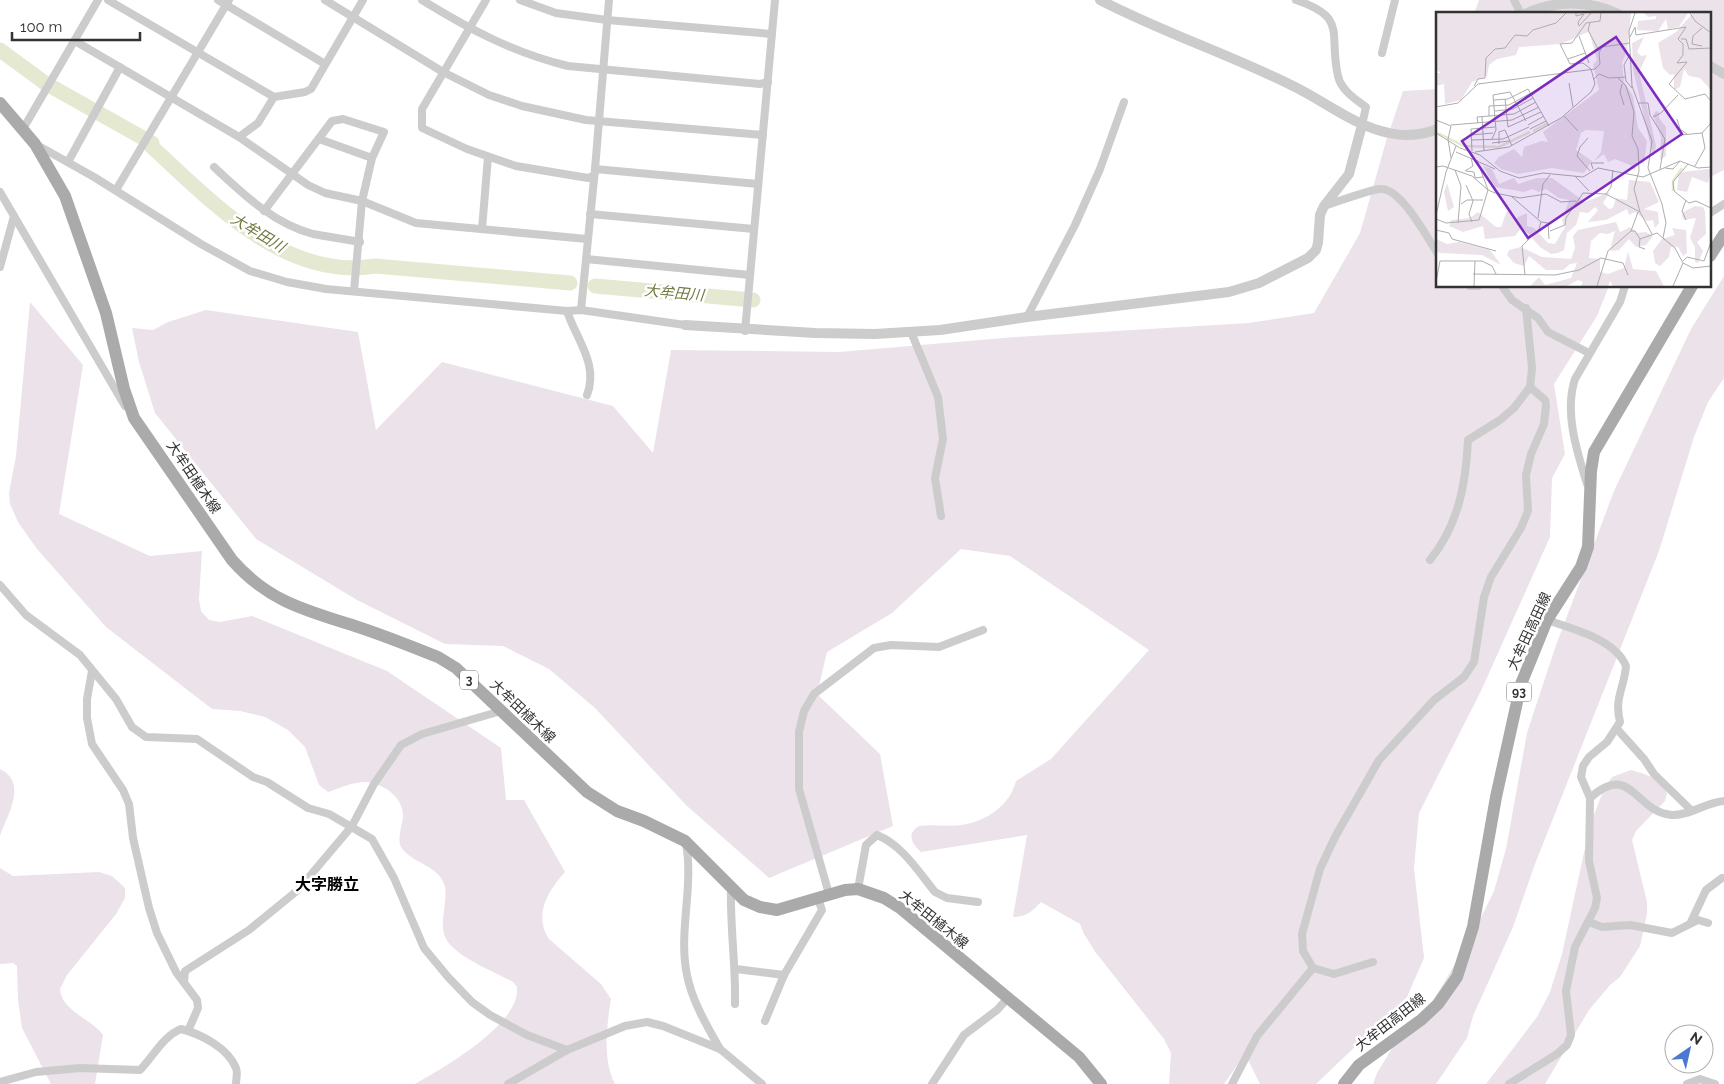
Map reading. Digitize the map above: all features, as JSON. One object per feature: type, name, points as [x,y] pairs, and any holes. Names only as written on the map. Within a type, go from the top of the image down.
[{"type":"main road","name":"大牟田植木線","points":[[0,103],[35,144],[65,196],[106,313],[124,389],[134,418],[152,441],[232,560],[260,587],[288,604],[438,656],[456,668],[587,792],[617,811],[685,840],[731,889],[744,900],[760,907],[778,910],[858,889],[884,898],[900,908],[1079,1057],[1101,1084]]},
{"type":"main road","points":[[1712,253],[1724,234]]},
{"type":"main road","name":"大牟田高田線","points":[[1344,1084],[1359,1065],[1421,1020],[1438,1004],[1458,977],[1473,927],[1496,797],[1520,684],[1547,620],[1580,567],[1588,547],[1594,452],[1691,288]]},
{"type":"street","points":[[23,129],[98,0]]},
{"type":"street","points":[[108,0],[274,97],[312,89],[363,0]]},
{"type":"street","points":[[218,0],[227,2],[325,64]]},
{"type":"street","points":[[325,0],[443,72],[489,95],[522,106],[567,117],[763,135]]},
{"type":"street","points":[[422,0],[469,29],[506,46],[540,59],[568,66],[760,84],[768,82]]},
{"type":"street","points":[[486,0],[422,109],[422,128],[488,157],[516,166],[553,173],[588,178],[594,172],[758,184]]},
{"type":"street","points":[[520,0],[556,12],[607,20],[772,34]]},
{"type":"street","points":[[581,310],[609,0]]},
{"type":"street","points":[[744,330],[775,0]]},
{"type":"street","points":[[1100,0],[1154,27],[1290,84],[1362,125],[1388,133],[1408,136],[1436,131]]},
{"type":"street","points":[[35,144],[116,190],[201,244],[250,271],[287,282],[354,291],[567,311],[581,310],[686,325],[744,330],[815,333],[911,332],[1229,292],[1250,286],[1308,258],[1316,250],[1320,215],[1324,206],[1349,174],[1366,107],[1350,95],[1338,77],[1332,22],[1317,8],[1296,0]]},
{"type":"street","points":[[1382,53],[1395,0]]},
{"type":"street","points":[[1514,0],[1519,12]]},
{"type":"street","points":[[1529,12],[1549,3],[1564,1],[1595,3],[1614,12]]},
{"type":"street","points":[[116,190],[227,2]]},
{"type":"street","points":[[75,41],[239,137],[291,173],[325,193],[362,201],[416,223],[587,239]]},
{"type":"street","points":[[68,162],[120,67]]},
{"type":"street","points":[[1712,67],[1724,74]]},
{"type":"street","points":[[239,137],[258,123],[274,97]]},
{"type":"street","points":[[1027,317],[1075,225],[1100,169],[1124,102]]},
{"type":"street","points":[[264,211],[332,121],[343,119],[384,132],[372,158],[362,201],[360,242],[354,291]]},
{"type":"street","points":[[319,139],[372,158]]},
{"type":"street","points":[[482,229],[488,157]]},
{"type":"street","points":[[214,168],[264,211],[312,234],[360,242]]},
{"type":"street","points":[[1324,206],[1381,189],[1394,193],[1407,208],[1436,251]]},
{"type":"street","points":[[0,192],[108,378],[130,413],[152,441]]},
{"type":"street","points":[[1712,212],[1724,204]]},
{"type":"street","points":[[590,214],[754,229]]},
{"type":"street","points":[[0,266],[14,216]]},
{"type":"street","points":[[586,259],[750,275]]},
{"type":"street","points":[[1503,288],[1512,300],[1538,318],[1548,332],[1590,353]]},
{"type":"street","points":[[1590,493],[1577,447],[1570,406],[1574,380],[1620,302],[1624,288]]},
{"type":"street","points":[[1430,560],[1451,528],[1460,502],[1467,462],[1468,440],[1500,420],[1514,408],[1530,387],[1532,368],[1526,308]]},
{"type":"street","points":[[567,311],[572,326],[589,358],[590,376],[587,395]]},
{"type":"street","points":[[911,332],[938,397],[942,439],[935,478],[941,516]]},
{"type":"street","points":[[1373,962],[1334,974],[1313,968],[1302,951],[1302,934],[1320,869],[1335,837],[1379,760],[1434,700],[1464,677],[1474,662],[1484,598],[1491,577],[1521,528],[1528,511],[1526,474],[1531,454],[1544,424],[1546,405],[1544,400],[1530,387]]},
{"type":"street","points":[[0,585],[26,615],[80,655],[116,698],[132,727],[146,737],[197,739],[253,777],[267,782],[308,808],[329,814],[372,839],[394,878],[424,948],[462,992],[490,1015],[527,1035],[567,1050]]},
{"type":"street","points":[[1509,1084],[1568,1045],[1570,1035],[1566,991],[1574,947],[1589,922],[1597,898],[1588,861],[1590,798],[1581,777],[1583,766],[1607,742],[1620,722],[1617,709],[1618,695],[1626,672],[1624,660],[1594,636],[1547,620]]},
{"type":"street","points":[[765,1021],[784,975],[822,910],[823,897],[799,789],[798,732],[804,711],[814,694],[874,648],[891,645],[939,647],[982,630]]},
{"type":"street","points":[[92,671],[87,698],[87,718],[92,744],[123,790],[129,804],[134,838],[149,908],[161,942],[176,972],[197,1000],[198,1008],[188,1031]]},
{"type":"street","points":[[184,982],[186,971],[249,930],[298,890],[352,826],[374,784],[401,745],[422,734],[501,711]]},
{"type":"street","points":[[1617,729],[1644,758],[1654,774],[1691,810]]},
{"type":"street","points":[[1590,798],[1604,786],[1613,783],[1622,785],[1658,811],[1674,815],[1711,802],[1724,801]]},
{"type":"street","points":[[858,889],[866,845],[877,835],[888,840],[902,852],[940,896],[978,902]]},
{"type":"street","points":[[685,840],[689,863],[684,951],[687,976],[703,1018],[720,1049]]},
{"type":"street","points":[[1691,922],[1706,890],[1722,878]]},
{"type":"street","points":[[731,889],[730,922],[736,969],[736,1004]]},
{"type":"street","points":[[1589,922],[1602,927],[1630,925],[1672,933],[1698,920],[1708,923]]},
{"type":"street","points":[[1232,1084],[1257,1036],[1313,968]]},
{"type":"street","points":[[736,969],[784,975]]},
{"type":"street","points":[[932,1084],[964,1035],[997,1010],[1007,999]]},
{"type":"street","points":[[508,1084],[567,1050],[625,1026],[647,1022],[663,1026],[720,1049],[762,1084]]},
{"type":"street","points":[[0,1082],[36,1072],[80,1068],[140,1070],[150,1061],[170,1033],[181,1029],[188,1031],[226,1053],[237,1069],[236,1084]]},
{"type":"street","points":[[1686,1084],[1700,1079],[1715,1084]]},
{"type":"shaded area","points":[[1479,0],[1724,0],[1724,170],[1712,176],[1712,12],[1475,12]]},
{"type":"shaded area","points":[[1436,89],[1436,288],[1608,288],[1597,316],[1554,384],[1565,454],[1552,478],[1550,537],[1481,691],[1419,813],[1414,868],[1424,958],[1407,997],[1316,1084],[1260,1084],[1245,1054],[1224,1084],[1169,1084],[1171,1053],[1164,1039],[1096,953],[1080,924],[1041,902],[1026,915],[1013,917],[1027,835],[921,852],[915,846],[912,836],[915,829],[919,826],[962,825],[980,820],[996,810],[1009,797],[1016,781],[1051,759],[1149,650],[1010,556],[961,549],[892,613],[827,652],[817,694],[880,754],[893,826],[769,878],[687,806],[595,708],[549,669],[503,646],[445,644],[357,600],[256,539],[155,413],[139,362],[132,328],[153,330],[168,322],[206,310],[358,332],[376,430],[442,362],[613,406],[653,453],[671,350],[839,352],[1015,337],[1249,323],[1314,313],[1360,233],[1387,138],[1403,91]]},
{"type":"shaded area","points":[[1724,276],[1724,378],[1708,402],[1694,437],[1659,551],[1535,864],[1513,927],[1473,1016],[1467,1038],[1436,1084],[1373,1084],[1377,1073],[1402,1032],[1433,1001],[1474,932],[1494,891],[1506,849],[1527,733],[1555,648],[1614,491],[1691,329]]},
{"type":"shaded area","points":[[30,302],[83,365],[59,514],[150,556],[202,551],[199,599],[201,611],[209,620],[220,622],[252,616],[387,671],[501,748],[506,800],[524,800],[565,872],[548,895],[543,912],[544,930],[549,939],[601,984],[611,999],[607,1031],[607,1053],[608,1064],[615,1084],[415,1084],[461,1056],[494,1030],[507,1016],[515,1001],[517,987],[513,982],[458,952],[446,939],[443,927],[445,887],[438,874],[406,853],[401,847],[402,810],[400,803],[391,792],[379,785],[360,782],[328,792],[319,785],[305,747],[288,730],[265,717],[240,711],[212,709],[106,627],[37,549],[18,522],[10,504],[9,493],[16,456]]},
{"type":"shaded area","points":[[0,769],[13,782],[14,791],[11,809],[0,836]]},
{"type":"shaded area","points":[[1631,770],[1658,781],[1662,784],[1667,794],[1665,801],[1636,831],[1632,840],[1647,902],[1647,914],[1640,946],[1620,977],[1610,985],[1589,1010],[1545,1084],[1486,1084],[1537,1017],[1550,992],[1562,954],[1590,825],[1604,789],[1612,777]]},
{"type":"shaded area","points":[[0,868],[13,876],[99,872],[112,876],[125,888],[125,898],[116,914],[67,975],[60,989],[62,997],[71,1009],[98,1029],[103,1035],[95,1084],[51,1084],[22,1028],[18,1000],[17,966],[13,963],[0,964]]},
{"type":"waterway","name":"大牟田川","points":[[0,50],[45,83],[152,143],[151,146],[225,212],[252,232],[280,249],[310,261],[342,267],[375,266],[570,283]]},
{"type":"waterway","name":"大牟田川","points":[[595,286],[753,300]]},
{"type":"district","name":"大字勝立","points":[[327,884]]}]
